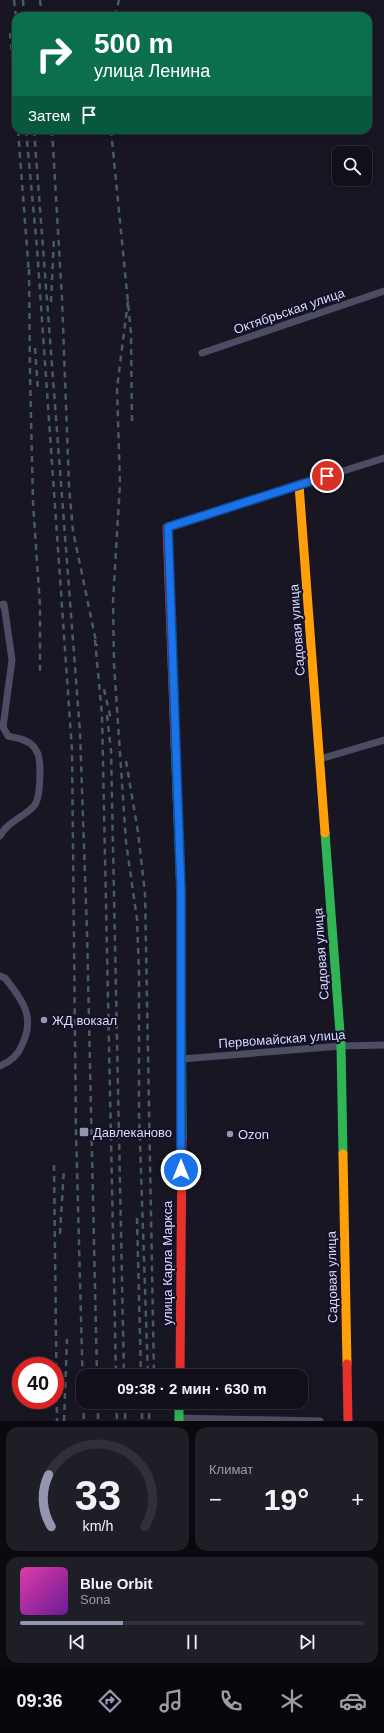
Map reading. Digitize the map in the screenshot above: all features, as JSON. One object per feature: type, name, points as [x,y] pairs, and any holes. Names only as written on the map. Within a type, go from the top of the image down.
[{"type":"street","name":"Октябрьская улица","points":[[202,353],[384,291]]},
{"type":"street","points":[[168,527],[384,458]]},
{"type":"street","name":"Садовая улица","points":[[299,485],[341,1046],[348,1421]]},
{"type":"street","name":"улица Карла Маркса","points":[[168,527],[181,891],[182,1059],[180,1369]]},
{"type":"street","points":[[0,836],[15,819],[34,806],[40,796],[38,754],[32,745],[22,739],[8,736],[3,727],[12,660],[2,604]]},
{"type":"street","points":[[320,759],[384,740]]},
{"type":"street","points":[[0,976],[5,978],[24,1004],[28,1016],[28,1033],[18,1053],[0,1066]]},
{"type":"street","name":"Первомайская улица","points":[[182,1059],[341,1046],[384,1045]]},
{"type":"street","points":[[179,1409],[179,1420],[320,1421]]},
{"type":"railway","points":[[14,0],[15,12]]},
{"type":"railway","points":[[23,0],[24,12]]},
{"type":"railway","points":[[40,0],[42,12]]},
{"type":"railway","points":[[116,12],[119,0]]},
{"type":"railway","points":[[10,33],[12,56]]},
{"type":"railway","points":[[18,134],[29,274]]},
{"type":"railway","points":[[26,134],[37,248],[72,750],[76,1132],[82,1369]]},
{"type":"railway","points":[[34,134],[80,732],[87,932],[97,1369]]},
{"type":"railway","points":[[52,134],[62,298],[69,486],[73,531],[97,646]]},
{"type":"railway","points":[[111,134],[131,333],[132,425]]},
{"type":"railway","points":[[51,302],[54,238]]},
{"type":"railway","points":[[29,269],[33,502],[40,606],[40,672]]},
{"type":"railway","points":[[128,301],[117,388],[120,484],[113,601],[114,664],[126,842],[137,919],[139,973],[139,1113],[148,1369]]},
{"type":"railway","points":[[35,348],[38,390]]},
{"type":"railway","points":[[95,640],[102,715],[116,1369]]},
{"type":"railway","points":[[104,689],[111,720]]},
{"type":"railway","points":[[107,715],[111,751],[124,1369]]},
{"type":"railway","points":[[126,761],[138,832],[145,893],[154,1369]]},
{"type":"railway","points":[[54,1165],[57,1421]]},
{"type":"railway","points":[[60,1234],[64,1168]]},
{"type":"railway","points":[[137,1218],[141,1369]]},
{"type":"railway","points":[[64,1421],[67,1339]]},
{"type":"railway","points":[[83,1409],[84,1421]]},
{"type":"railway","points":[[98,1409],[98,1421]]},
{"type":"railway","points":[[116,1409],[117,1421]]},
{"type":"railway","points":[[125,1409],[125,1421]]},
{"type":"railway","points":[[142,1409],[142,1421]]},
{"type":"railway","points":[[149,1409],[149,1421]]},
{"type":"traffic: fast","points":[[175,742],[181,891],[182,1138]]},
{"type":"traffic: fast","points":[[325,833],[341,1046],[343,1154]]},
{"type":"traffic: fast","points":[[179,1409],[179,1421]]},
{"type":"traffic: slow","points":[[299,485],[325,833]]},
{"type":"traffic: slow","points":[[343,1154],[347,1364]]},
{"type":"traffic: jam","points":[[167,527],[175,742]]},
{"type":"traffic: jam","points":[[180,1369],[182,1138]]},
{"type":"traffic: jam","points":[[347,1364],[348,1421]]},
{"type":"place","name":"ЖД вокзал","points":[[44,1020]]},
{"type":"place","name":"Давлеканово","points":[[84,1132]]},
{"type":"place","name":"Ozon","points":[[230,1134]]},
{"type":"route","points":[[181,1170],[181,891],[168,527],[327,476]]}]
